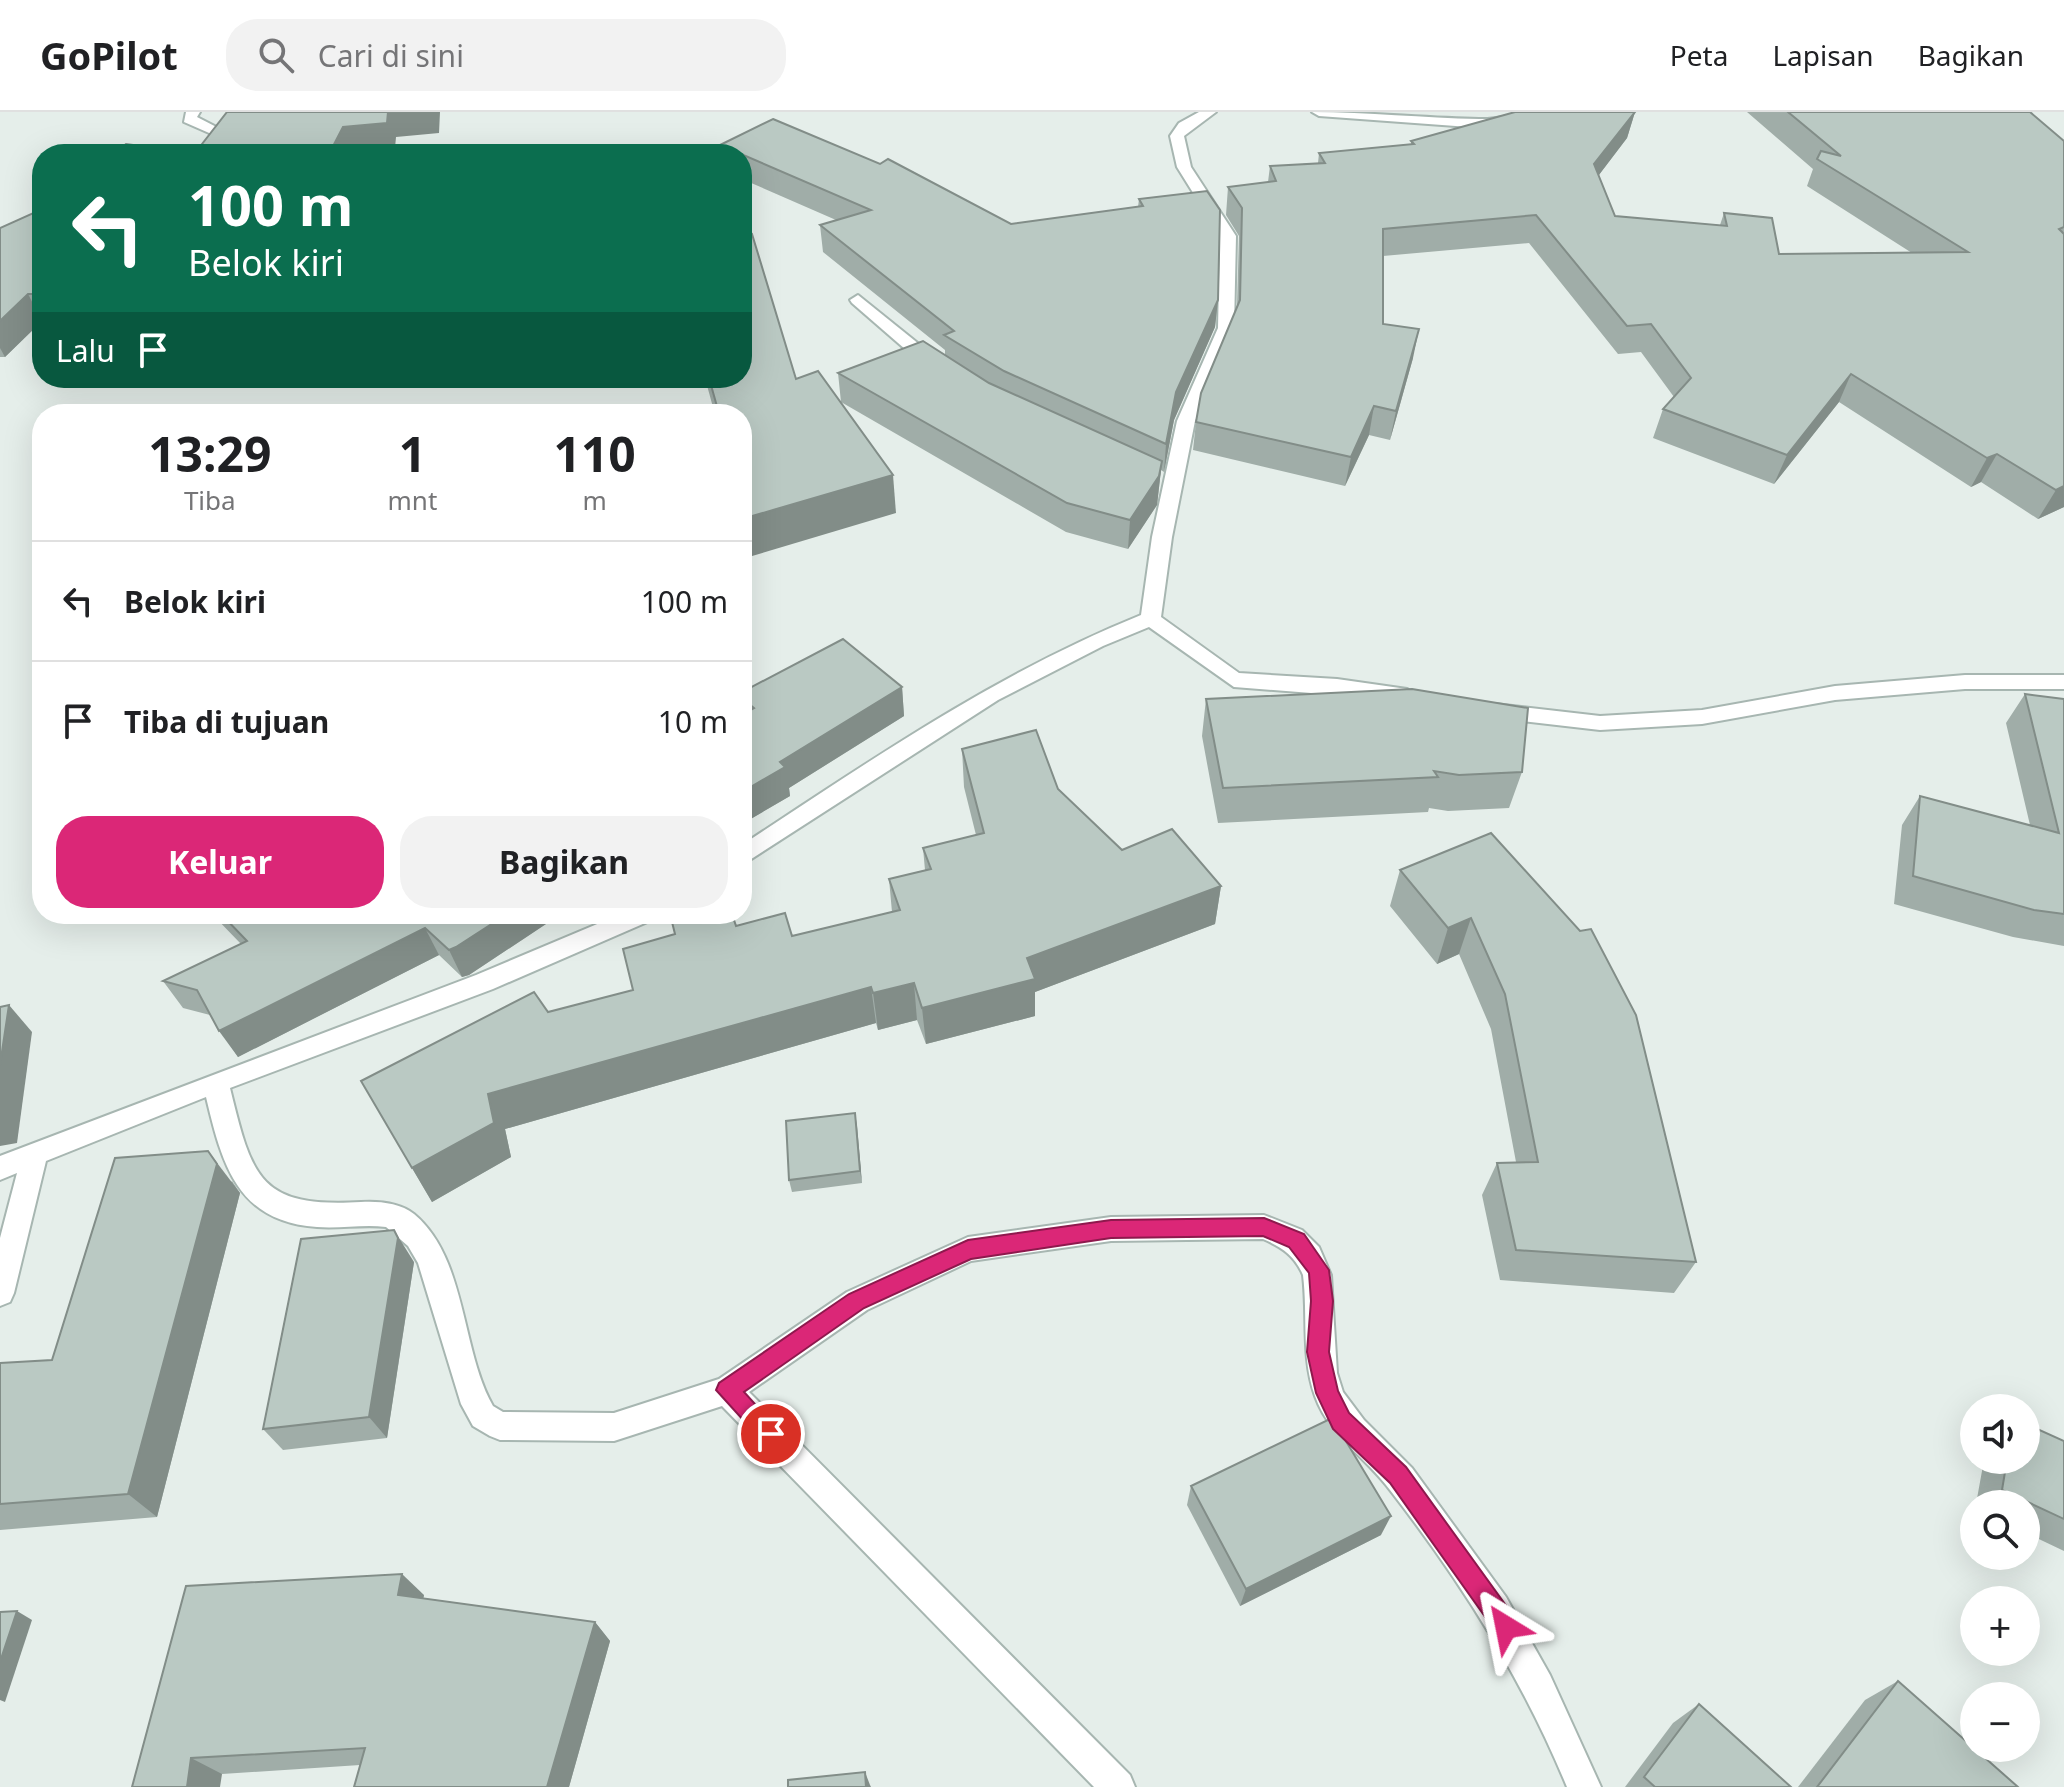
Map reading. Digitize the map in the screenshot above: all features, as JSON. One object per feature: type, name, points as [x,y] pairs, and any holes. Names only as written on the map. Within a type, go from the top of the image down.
[{"type":"street","points":[[193,112],[189,119],[225,135],[216,144]]},
{"type":"street","points":[[1151,619],[1164,481],[1226,328],[1228,236],[1184,167],[1177,136],[1184,126],[1209,112]]},
{"type":"street","points":[[1319,112],[1483,124],[1533,112]]},
{"type":"street","points":[[858,300],[953,378]]},
{"type":"street","points":[[1151,619],[1234,680],[1337,686],[1431,701]]},
{"type":"street","points":[[752,849],[929,731],[1032,670],[1151,619]]},
{"type":"street","points":[[1472,708],[1600,723],[1702,717],[1835,693],[1965,682],[2064,682]]},
{"type":"street","points":[[0,1168],[557,954],[622,924]]},
{"type":"street","points":[[216,1083],[234,1160],[258,1198],[316,1218],[392,1215],[406,1224],[419,1240],[443,1293],[476,1404],[483,1416],[500,1426],[614,1427],[727,1390],[857,1301],[968,1249],[1111,1229],[1264,1227],[1280,1231],[1296,1241],[1319,1270],[1322,1301],[1318,1352],[1327,1393],[1341,1421],[1398,1475],[1506,1627],[1556,1720],[1584,1787]]},
{"type":"street","points":[[0,1293],[35,1153]]},
{"type":"street","points":[[727,1390],[1118,1787]]},
{"type":"building","points":[[227,112],[388,112],[387,123],[343,127],[334,144],[202,144]]},
{"type":"building","points":[[1515,112],[1635,112],[1594,164],[1615,216],[1727,226],[1724,213],[1772,218],[1779,254],[1968,252],[1817,159],[1821,151],[1841,156],[1788,112],[2030,112],[2064,141],[2064,227],[2059,229],[2064,234],[2064,486],[2056,490],[1997,454],[1987,458],[1851,374],[1787,455],[1663,409],[1691,378],[1651,324],[1627,326],[1536,215],[1383,229],[1383,324],[1419,329],[1396,411],[1374,406],[1351,457],[1196,422],[1201,393],[1240,300],[1242,208],[1228,187],[1276,181],[1270,166],[1325,163],[1319,153],[1414,144],[1411,141]]},
{"type":"building","points":[[773,119],[880,164],[888,159],[1011,224],[1143,206],[1139,199],[1207,191],[1220,210],[1218,300],[1176,392],[1166,444],[1004,371],[944,335],[954,331],[820,225],[871,210],[752,159],[752,144],[722,144]]},
{"type":"building","points":[[32,214],[32,294],[28,294],[0,321],[0,228]]},
{"type":"building","points":[[752,234],[796,379],[818,371],[893,475],[752,516],[752,404],[716,404],[712,388],[752,388]]},
{"type":"building","points":[[923,341],[989,383],[1162,461],[1159,476],[1130,520],[1067,503],[838,373]]},
{"type":"building","points":[[843,639],[902,687],[780,762],[785,767],[752,786],[752,687]]},
{"type":"building","points":[[1412,689],[1528,708],[1522,772],[1459,775],[1434,771],[1438,777],[1223,788],[1206,699]]},
{"type":"building","points":[[2025,694],[2064,699],[2064,914],[2034,910],[1913,876],[1920,796],[2059,833]]},
{"type":"building","points":[[1036,730],[1058,789],[1122,850],[1172,829],[1221,886],[1027,958],[1035,979],[922,1008],[914,983],[873,993],[871,987],[488,1094],[494,1123],[412,1168],[361,1081],[534,992],[548,1012],[633,990],[623,949],[675,934],[672,924],[736,926],[785,913],[792,936],[900,910],[889,879],[931,869],[923,848],[984,833],[962,749]]},
{"type":"building","points":[[1491,833],[1580,931],[1591,929],[1636,1015],[1696,1262],[1516,1250],[1497,1163],[1538,1162],[1505,994],[1471,918],[1448,928],[1400,870]]},
{"type":"building","points":[[231,924],[492,924],[449,950],[425,928],[219,1031],[197,990],[163,981],[247,941]]},
{"type":"building","points":[[9,1005],[0,1065],[0,1007]]},
{"type":"building","points":[[855,1113],[860,1171],[789,1180],[786,1121]]},
{"type":"building","points":[[208,1151],[217,1164],[128,1494],[0,1504],[0,1363],[52,1360],[115,1158]]},
{"type":"building","points":[[394,1230],[398,1238],[369,1417],[263,1429],[301,1239]]},
{"type":"building","points":[[1332,1418],[1391,1516],[1246,1589],[1191,1486]]},
{"type":"building","points":[[2040,1430],[2064,1441],[2064,1519],[2040,1508],[2040,1490],[2002,1490],[2005,1474],[2040,1474]]},
{"type":"building","points":[[402,1574],[398,1595],[595,1622],[547,1787],[354,1787],[365,1748],[191,1758],[187,1787],[132,1787],[186,1586]]},
{"type":"building","points":[[17,1611],[0,1662],[0,1612]]},
{"type":"building","points":[[1898,1681],[1960,1736],[1960,1762],[1990,1762],[2018,1787],[1817,1787]]},
{"type":"building","points":[[1699,1704],[1791,1787],[1655,1787],[1644,1777]]},
{"type":"building","points":[[865,1772],[866,1787],[788,1787],[788,1780]]},
{"type":"route","points":[[771,1434],[727,1390],[857,1301],[968,1249],[1111,1229],[1264,1227],[1280,1231],[1296,1241],[1319,1270],[1322,1301],[1318,1352],[1327,1393],[1341,1421],[1398,1475],[1506,1627]]}]
